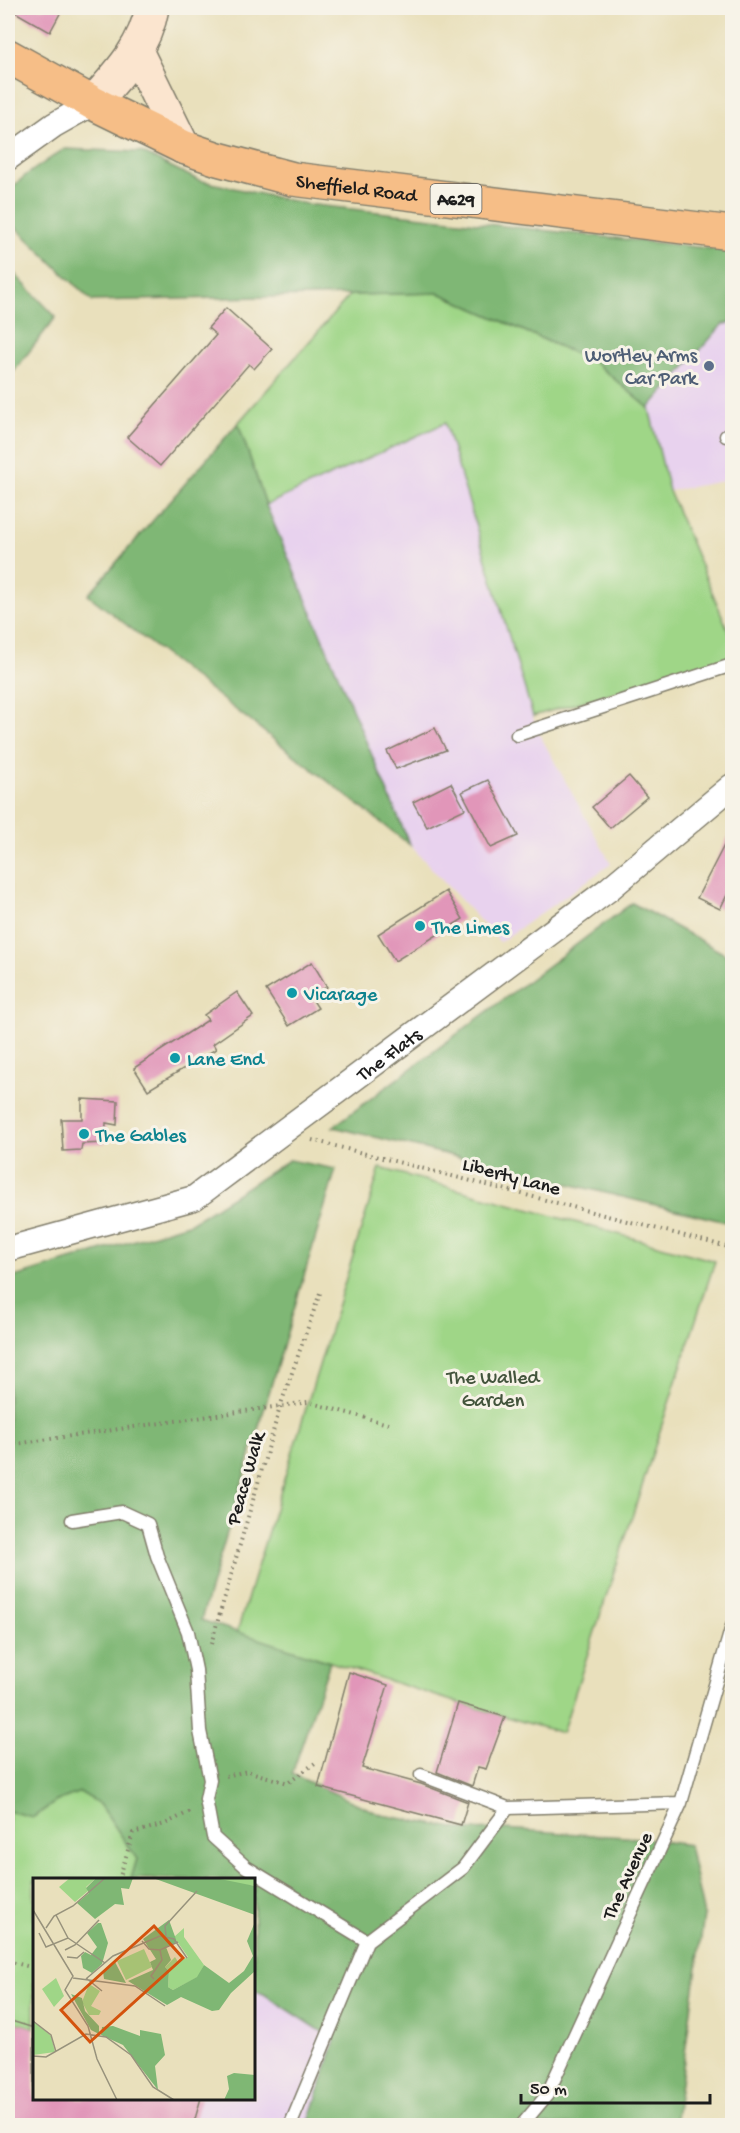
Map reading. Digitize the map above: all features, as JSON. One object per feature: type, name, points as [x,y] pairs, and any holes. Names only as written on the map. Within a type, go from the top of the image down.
[{"type":"highway","name":"Sheffield Road","points":[[8,56],[93,103],[183,147],[293,180],[732,233]]},
{"type":"street","points":[[8,158],[54,125],[93,103],[127,65],[141,43],[152,8]]},
{"type":"street","points":[[136,51],[183,147]]},
{"type":"street","name":"The Flats","points":[[8,1249],[194,1198],[609,890],[732,786]]},
{"type":"lane","points":[[517,735],[732,666]]},
{"type":"lane","points":[[72,1520],[122,1512],[148,1524],[157,1556],[188,1632],[196,1670],[200,1731],[210,1780],[206,1799],[213,1837],[246,1867],[366,1941]]},
{"type":"lane","name":"The Avenue","points":[[521,2126],[547,2095],[681,1803],[732,1626]]},
{"type":"lane","points":[[421,1775],[508,1808],[681,1803]]},
{"type":"lane","points":[[290,2126],[366,1941],[463,1868],[508,1808]]},
{"type":"path","name":"Liberty Lane","points":[[283,1133],[732,1248]]},
{"type":"path","name":"Peace Walk","points":[[196,1670],[212,1643],[281,1404],[320,1293]]},
{"type":"path","points":[[15,1444],[281,1404],[308,1402],[388,1424]]},
{"type":"path","points":[[8,1434],[15,1444]]},
{"type":"path","points":[[8,1467],[15,1444]]},
{"type":"path","points":[[210,1780],[247,1771],[288,1783],[315,1763]]},
{"type":"path","points":[[120,1878],[133,1833],[165,1824],[192,1810],[206,1799]]},
{"type":"path","points":[[8,1961],[33,1968]]},
{"type":"shaded area","name":"Wortley Arms Car Park","points":[[732,323],[732,468],[723,481],[669,491],[649,408],[723,324]]},
{"type":"shaded area","points":[[445,423],[536,728],[611,864],[500,942],[410,845],[266,505]]},
{"type":"shaded area","points":[[255,1991],[264,1994],[335,2040],[308,2125],[8,2125],[8,2020],[33,2028],[33,2100],[255,2100]]},
{"type":"green space","points":[[64,149],[141,152],[198,180],[306,204],[732,251],[732,323],[723,324],[649,408],[594,362],[439,293],[92,301],[8,220],[8,191],[26,175]]},
{"type":"green space","points":[[8,267],[56,317],[8,379]]},
{"type":"green space","points":[[439,293],[594,362],[649,408],[669,491],[732,639],[732,658],[533,716],[445,423],[266,505],[238,423],[350,295]]},
{"type":"green space","points":[[238,423],[266,505],[410,845],[88,595]]},
{"type":"green space","points":[[632,903],[732,958],[732,1164],[726,1222],[333,1127]]},
{"type":"green space","points":[[289,1160],[336,1169],[201,1620],[330,1662],[292,1774],[382,1815],[465,1830],[503,1829],[640,1838],[689,1845],[704,1916],[675,2125],[308,2125],[335,2040],[264,1994],[255,1991],[255,1878],[131,1878],[137,1859],[100,1804],[80,1792],[57,1801],[33,1817],[8,1811],[8,1279],[191,1223]]},
{"type":"green space","name":"The Walled Garden","points":[[380,1168],[715,1261],[562,1733],[458,1703],[237,1632]]},
{"type":"green space","points":[[80,1792],[100,1804],[137,1859],[131,1878],[33,1878],[33,2028],[8,2020],[8,1811],[34,1817],[57,1801]]},
{"type":"building","points":[[8,8],[63,8],[50,32]]},
{"type":"building","points":[[226,308],[272,349],[254,369],[249,364],[160,466],[127,437],[216,335],[208,328]]},
{"type":"building","points":[[435,728],[446,750],[396,769],[387,751]]},
{"type":"building","points":[[629,776],[647,797],[610,828],[592,807]]},
{"type":"building","points":[[488,780],[518,836],[491,848],[462,792]]},
{"type":"building","points":[[451,783],[465,809],[427,827],[413,802]]},
{"type":"building","points":[[732,830],[732,885],[720,909],[697,898]]},
{"type":"building","name":"The Limes","points":[[446,891],[463,919],[395,961],[378,934]]},
{"type":"building","name":"Vicarage","points":[[312,962],[327,987],[310,996],[318,1008],[289,1026],[266,990]]},
{"type":"building","points":[[237,992],[253,1016],[213,1044],[216,1049],[148,1090],[134,1068],[208,1020],[204,1015]]},
{"type":"building","name":"The Gables","points":[[82,1099],[118,1101],[117,1125],[106,1123],[105,1143],[82,1144],[81,1150],[63,1151],[61,1119],[82,1119]]},
{"type":"building","points":[[349,1672],[388,1685],[362,1768],[421,1784],[468,1802],[461,1825],[318,1787]]},
{"type":"building","points":[[458,1703],[505,1717],[486,1769],[478,1767],[472,1786],[437,1772]]},
{"type":"building","points":[[8,2020],[33,2028],[33,2100],[200,2100],[193,2126],[8,2126]]},
{"type":"place","name":"Wortley Arms Car Park","points":[[709,366]]},
{"type":"place","name":"The Limes","points":[[420,926]]},
{"type":"place","name":"Vicarage","points":[[292,993]]},
{"type":"place","name":"Lane End","points":[[175,1058]]},
{"type":"place","name":"The Gables","points":[[84,1134]]}]
